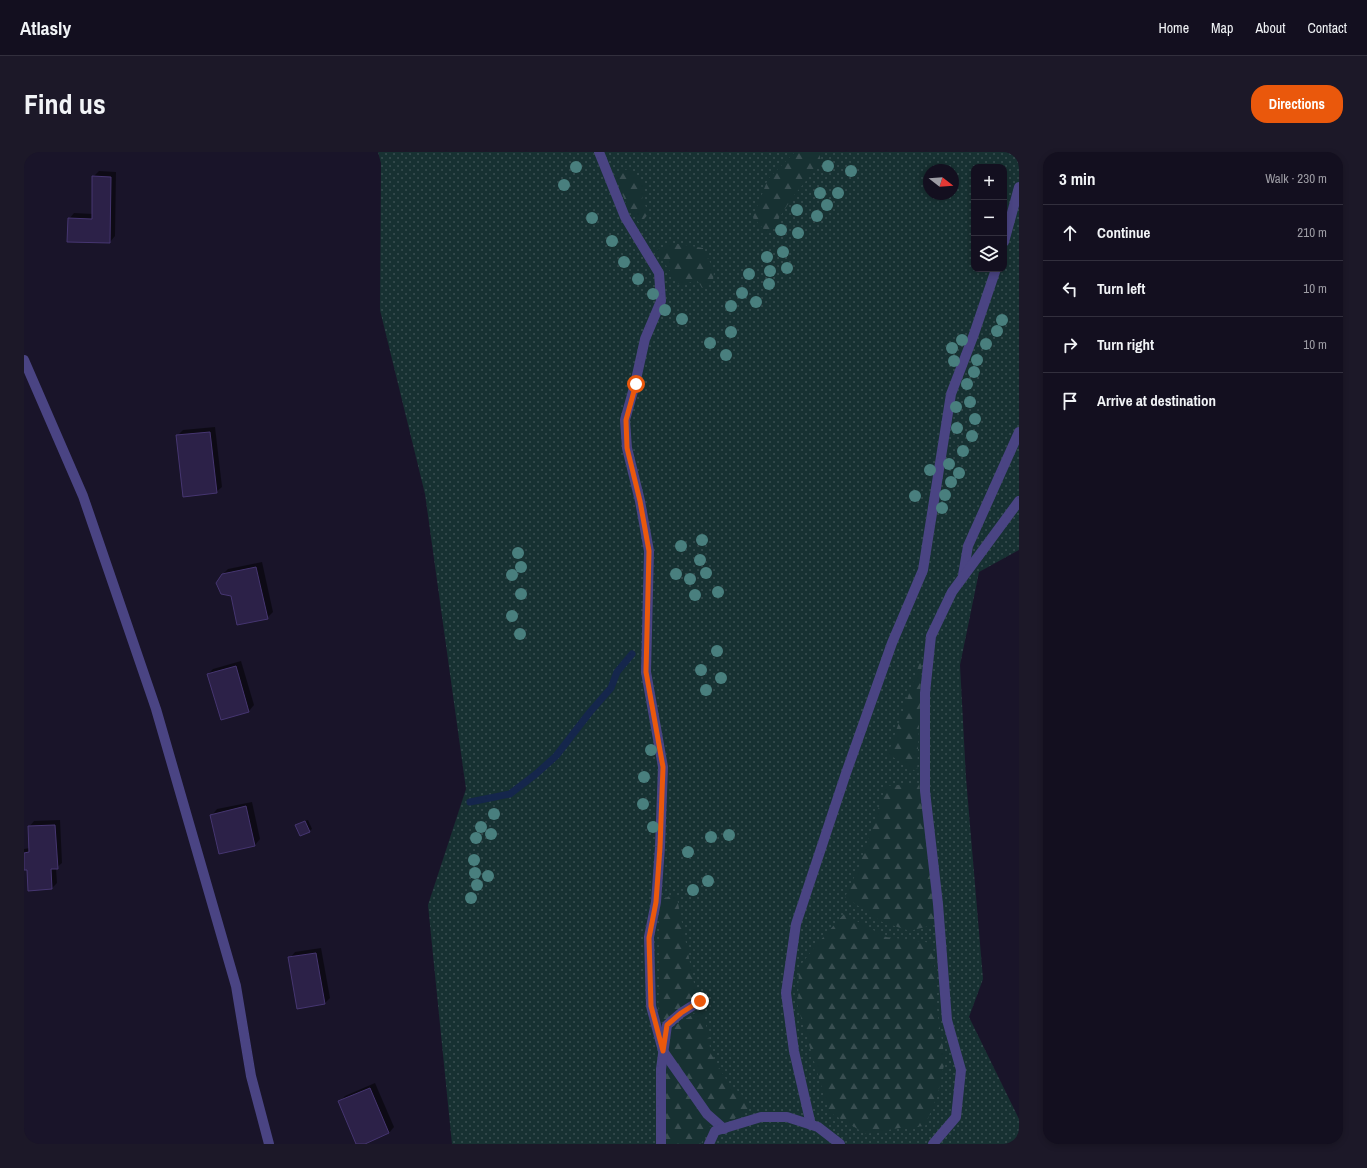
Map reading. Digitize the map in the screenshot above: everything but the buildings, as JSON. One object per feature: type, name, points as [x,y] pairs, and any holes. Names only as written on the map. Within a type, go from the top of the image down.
[{"type":"street","points":[[599,152],[625,217],[659,274],[662,301],[645,339],[636,384],[626,420],[627,448],[640,501],[649,551],[646,672],[663,767],[656,902],[649,938],[651,1006],[663,1051],[707,1114],[724,1129]]},
{"type":"street","points":[[1006,236],[1019,187]]},
{"type":"street","points":[[811,1125],[794,1051],[786,993],[796,924],[845,776],[892,643],[923,570],[951,394],[974,334],[995,272]]},
{"type":"street","points":[[24,360],[83,496],[156,709],[236,986],[251,1076],[269,1144]]},
{"type":"street","points":[[962,578],[968,546],[1019,432]]},
{"type":"street","points":[[933,1144],[956,1117],[961,1070],[948,1020],[938,904],[925,791],[925,693],[932,636],[952,592],[1019,501]]},
{"type":"street","points":[[660,1144],[661,1069],[667,1025],[681,1013],[700,1001]]},
{"type":"street","points":[[709,1144],[715,1131],[761,1117],[787,1117],[818,1127],[840,1144]]},
{"type":"green space","points":[[378,152],[1019,152],[1019,550],[979,572],[960,665],[966,778],[983,979],[969,1017],[1019,1119],[1019,1144],[452,1144],[428,905],[466,789],[425,494],[380,310],[381,163]]},
{"type":"green space","points":[[795,152],[819,152],[821,163],[795,194],[768,234],[753,217],[768,179]]},
{"type":"green space","points":[[629,169],[646,185],[642,199],[649,213],[640,224],[627,206],[614,173]]},
{"type":"green space","points":[[673,243],[703,248],[714,270],[713,281],[702,288],[697,280],[680,286],[656,250]]},
{"type":"green space","points":[[922,656],[917,772],[888,754]]},
{"type":"green space","points":[[919,783],[936,924],[910,931],[882,922],[845,897],[858,869],[886,786]]},
{"type":"green space","points":[[676,893],[697,998],[658,1025],[661,900]]},
{"type":"green space","points":[[844,914],[886,937],[933,943],[937,1010],[945,1060],[938,1094],[925,1126],[899,1128],[866,1134],[829,1112],[798,1007],[799,967]]},
{"type":"green space","points":[[702,1009],[711,1054],[727,1081],[741,1094],[749,1109],[738,1117],[709,1127],[701,1144],[664,1144],[665,1066],[672,1027]]},
{"type":"waterway","points":[[470,802],[510,794],[556,756],[590,712],[611,688],[617,672],[632,654]]},
{"type":"route","points":[[636,384],[626,420],[627,448],[640,501],[649,551],[646,672],[663,767],[656,902],[649,938],[651,1006],[663,1051],[667,1025],[681,1013],[700,1001]]}]
